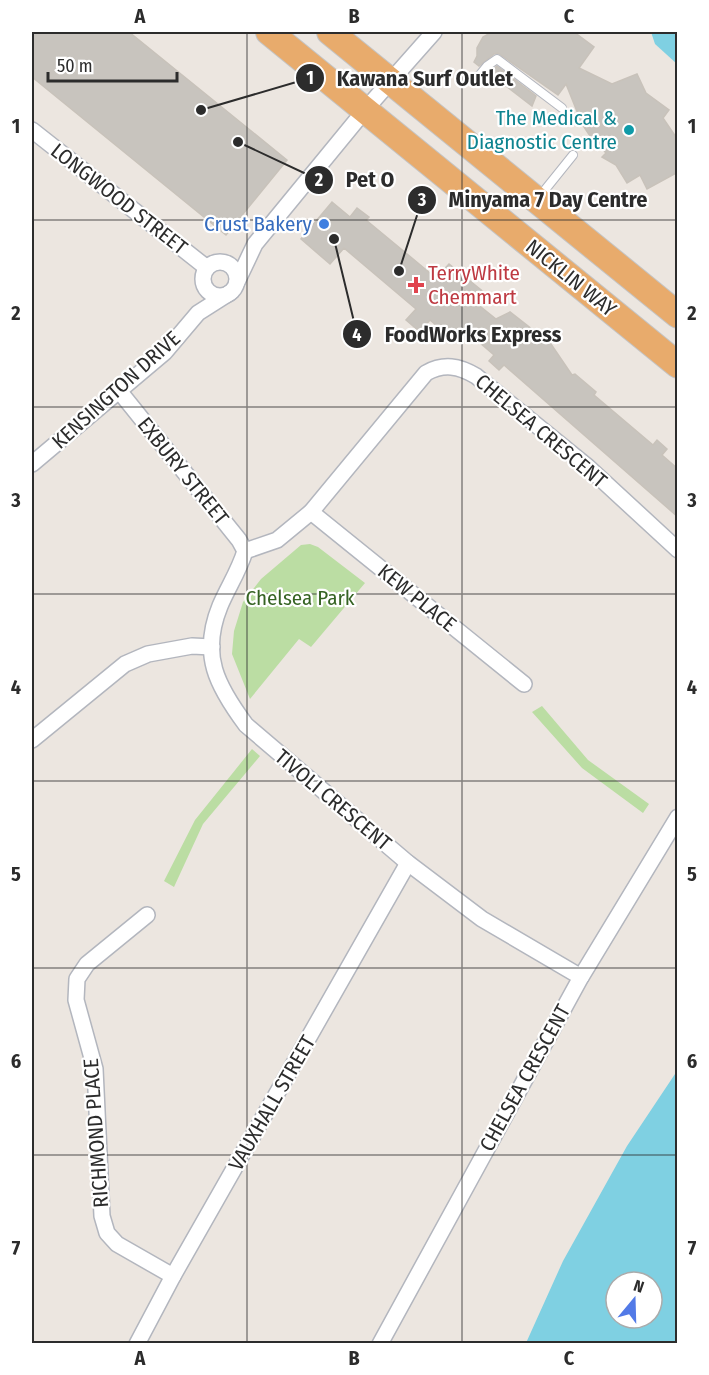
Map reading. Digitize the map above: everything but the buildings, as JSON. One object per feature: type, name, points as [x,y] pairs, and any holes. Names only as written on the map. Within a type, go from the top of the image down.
[{"type":"highway","name":"NICKLIN WAY","points":[[269,32],[678,365]]},
{"type":"highway","name":"NICKLIN WAY","points":[[330,32],[678,315]]},
{"type":"street","points":[[255,244],[224,262],[218,262],[207,268],[203,282],[206,289],[218,296],[234,287],[255,244],[365,110],[434,32]]},
{"type":"street","name":"LONGWOOD STREET","points":[[32,130],[207,268]]},
{"type":"street","points":[[224,262],[235,269],[234,287]]},
{"type":"street","name":"KENSINGTON DRIVE","points":[[32,464],[165,352],[198,313],[234,287]]},
{"type":"street","name":"KENSINGTON DRIVE","points":[[198,313],[206,289]]},
{"type":"street","name":"CHELSEA CRESCENT","points":[[245,551],[277,540],[311,512],[426,373],[435,368],[448,366],[463,368],[476,376],[588,467],[678,550]]},
{"type":"street","name":"EXBURY STREET","points":[[120,392],[239,540],[245,551]]},
{"type":"street","name":"KEW PLACE","points":[[311,512],[524,684]]},
{"type":"street","name":"TIVOLI CRESCENT","points":[[245,551],[240,567],[220,606],[212,647],[213,669],[225,697],[246,725],[408,863],[482,919],[581,977]]},
{"type":"street","points":[[32,740],[125,664],[148,654],[192,646],[212,647]]},
{"type":"street","name":"CHELSEA CRESCENT","points":[[380,1344],[581,977],[678,817]]},
{"type":"street","name":"VAUXHALL STREET","points":[[137,1344],[173,1276],[408,863]]},
{"type":"street","name":"RICHMOND PLACE","points":[[147,915],[87,964],[77,979],[76,1000],[95,1069],[102,1216],[107,1233],[117,1244],[173,1276]]},
{"type":"lane","points":[[478,77],[497,59],[562,108]]},
{"type":"lane","points":[[537,201],[573,155]]},
{"type":"green space","name":"Chelsea Park","points":[[310,544],[318,547],[365,583],[311,647],[299,639],[250,699],[232,654],[234,631],[243,602],[261,579],[301,545]]},
{"type":"green space","points":[[542,706],[588,760],[649,804],[643,813],[582,768],[532,712]]},
{"type":"green space","points":[[252,749],[260,756],[203,824],[174,887],[164,881],[195,820]]},
{"type":"water","points":[[651,32],[677,32],[677,64],[655,44]]},
{"type":"water","points":[[677,1071],[677,1343],[526,1343],[563,1261],[627,1146]]},
{"type":"place","name":"Kawana Surf Outlet","points":[[201,110]]},
{"type":"place","name":"The Medical & Diagnostic Centre","points":[[629,130]]},
{"type":"place","name":"Pet O","points":[[238,142]]},
{"type":"place","name":"Crust Bakery","points":[[324,224]]},
{"type":"place","name":"FoodWorks Express","points":[[334,239]]},
{"type":"place","name":"Minyama 7 Day Centre","points":[[399,271]]},
{"type":"place","name":"TerryWhite Chemmart","points":[[416,285]]}]
